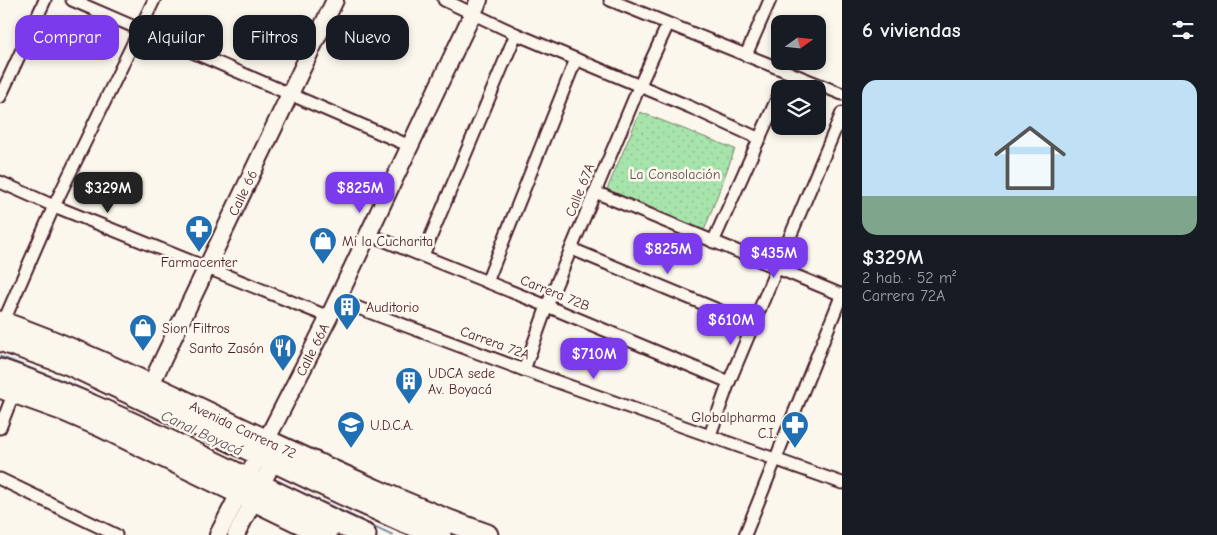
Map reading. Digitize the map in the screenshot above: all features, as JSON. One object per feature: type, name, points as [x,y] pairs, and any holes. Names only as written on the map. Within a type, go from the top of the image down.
[{"type":"highway","name":"Avenida Carrera 72","points":[[1,328],[66,346],[151,384],[260,470],[326,535]]},
{"type":"highway","name":"Avenida Carrera 72","points":[[1,328],[260,470],[365,535]]},
{"type":"highway","name":"Avenida Carrera 72","points":[[0,370],[260,470],[440,535]]},
{"type":"highway","name":"Avenida Carrera 72","points":[[7,390],[99,425],[260,470],[411,505],[487,535]]},
{"type":"street","points":[[0,97],[45,0]]},
{"type":"street","points":[[72,0],[129,26]]},
{"type":"street","points":[[146,15],[154,0]]},
{"type":"street","name":"Calle 66","points":[[151,384],[335,0]]},
{"type":"street","points":[[444,0],[476,6],[516,34],[690,107],[760,139]]},
{"type":"street","points":[[610,0],[842,94]]},
{"type":"street","points":[[746,55],[770,0]]},
{"type":"street","name":"Calle 66A","points":[[236,535],[260,470],[329,317],[476,6]]},
{"type":"street","name":"Calle 67A","points":[[524,370],[595,192],[668,24]]},
{"type":"street","points":[[423,256],[516,34]]},
{"type":"street","points":[[1,328],[54,206],[129,51]]},
{"type":"street","points":[[487,282],[576,59]]},
{"type":"street","points":[[210,60],[410,146]]},
{"type":"street","points":[[785,80],[788,72]]},
{"type":"street","points":[[713,242],[771,113]]},
{"type":"street","points":[[710,435],[729,382],[842,113]]},
{"type":"street","points":[[0,182],[54,206],[329,317]]},
{"type":"street","points":[[595,192],[842,294],[745,535]]},
{"type":"street","name":"Carrera 72B","points":[[368,234],[548,306],[729,382]]},
{"type":"street","points":[[572,249],[754,325]]},
{"type":"street","name":"Carrera 72A","points":[[337,300],[524,370],[842,483]]},
{"type":"street","points":[[0,428],[7,390]]},
{"type":"street","name":"Calle 66A","points":[[218,535],[260,470]]},
{"type":"street","points":[[0,479],[116,535]]},
{"type":"green space","name":"La Consolación","points":[[640,112],[735,149],[702,236],[605,194]]},
{"type":"waterway","name":"Canal Boyacá","points":[[0,357],[95,395]]},
{"type":"waterway","name":"Canal Boyacá","points":[[234,461],[246,466]]},
{"type":"waterway","name":"Canal Boyacá","points":[[270,478],[392,535]]},
{"type":"place","name":"Farmacenter","points":[[199,253]]},
{"type":"place","name":"Mi la Cucharita","points":[[323,265]]},
{"type":"place","name":"Auditorio","points":[[347,331]]},
{"type":"place","name":"Sion Filtros","points":[[143,352]]},
{"type":"place","name":"Santo Zasón","points":[[283,372]]},
{"type":"place","name":"UDCA sede Av. Boyacá","points":[[409,405]]},
{"type":"place","name":"U.D.C.A.","points":[[351,449]]},
{"type":"place","name":"Globalpharma C.I.","points":[[795,449]]}]
